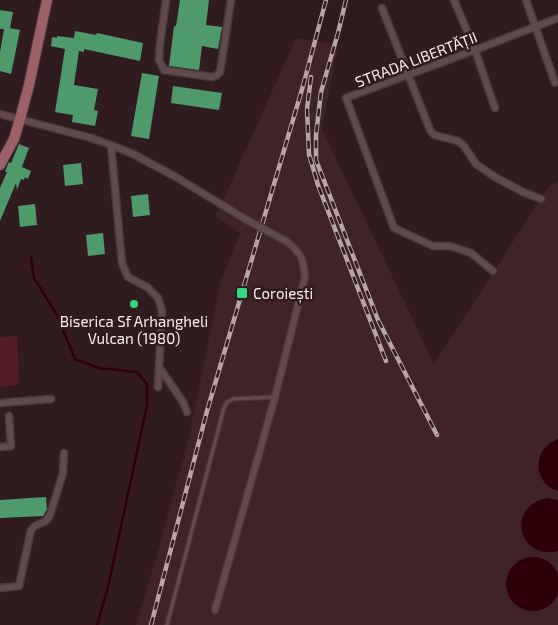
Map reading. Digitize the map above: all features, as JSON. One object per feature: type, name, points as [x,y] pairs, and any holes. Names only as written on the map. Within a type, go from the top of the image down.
[{"type":"main road","points":[[0,165],[14,139],[20,119],[29,85],[46,0]]},
{"type":"street","points":[[166,0],[159,60],[164,70],[212,78],[220,72],[231,0]]},
{"type":"street","points":[[454,0],[475,50],[495,108]]},
{"type":"street","points":[[526,0],[555,82]]},
{"type":"street","points":[[382,8],[430,130],[434,134],[458,141],[464,146],[476,164],[494,177],[522,192],[541,199]]},
{"type":"street","name":"STRADA LIBERTĂȚII","points":[[493,271],[471,253],[450,246],[433,246],[394,228],[346,98],[558,18]]},
{"type":"street","points":[[550,70],[558,67]]},
{"type":"street","points":[[0,114],[111,145],[133,154],[286,241],[298,251],[304,265],[305,277],[275,398],[215,610]]},
{"type":"street","points":[[111,145],[122,263],[128,277],[148,287],[158,298],[162,311],[158,387]]},
{"type":"street","points":[[159,367],[184,402],[187,412]]},
{"type":"street","points":[[0,403],[51,399]]},
{"type":"street","points":[[0,446],[11,446],[9,416]]},
{"type":"street","points":[[0,588],[19,586],[31,530],[46,521],[50,515],[64,473],[64,453]]},
{"type":"lane","points":[[167,625],[224,408],[227,402],[233,399],[275,398]]},
{"type":"shaded area","points":[[296,38],[338,45],[322,129],[434,364],[549,186],[558,182],[558,625],[136,625],[188,441],[220,283],[240,233],[216,216]]},
{"type":"shaded area","points":[[17,336],[19,385],[0,387],[0,337]]},
{"type":"shaded area","points":[[558,439],[558,491],[549,487],[543,481],[539,465],[543,450],[549,443]]},
{"type":"shaded area","points":[[547,498],[558,500],[558,551],[545,552],[534,548],[526,541],[522,532],[522,521],[526,511],[534,503]]},
{"type":"shaded area","points":[[533,557],[543,559],[552,565],[558,574],[560,584],[558,594],[552,603],[543,609],[533,611],[523,609],[514,603],[508,594],[506,584],[508,574],[514,565],[523,559]]},
{"type":"building","points":[[180,0],[209,0],[206,25],[222,27],[218,49],[202,46],[199,70],[169,66],[174,26],[176,26]]},
{"type":"building","points":[[0,10],[13,12],[10,28],[20,30],[11,74],[0,71],[0,52],[4,29],[0,29]]},
{"type":"building","points":[[75,31],[96,35],[97,33],[143,43],[140,61],[84,49],[84,52],[79,51],[74,85],[98,89],[94,110],[98,111],[95,126],[72,122],[73,115],[55,112],[65,49],[51,46],[52,37],[74,38]]},
{"type":"building","points":[[142,73],[159,76],[149,139],[131,136]]},
{"type":"building","points":[[173,86],[222,93],[219,110],[171,103]]},
{"type":"building","points":[[19,144],[29,148],[22,167],[31,171],[28,179],[25,177],[24,180],[21,179],[17,190],[16,183],[0,221],[0,188],[7,172],[5,172],[8,164],[9,162],[11,163]]},
{"type":"building","points":[[81,163],[83,184],[65,186],[63,165]]},
{"type":"building","points":[[148,194],[150,215],[133,217],[131,196]]},
{"type":"building","points":[[35,204],[37,225],[20,227],[18,206]]},
{"type":"building","points":[[103,233],[105,254],[88,256],[86,235]]},
{"type":"building","points":[[46,497],[47,509],[43,516],[0,518],[0,500]]},
{"type":"waterway","points":[[31,257],[34,278],[57,315],[75,359],[99,368],[137,372],[147,384],[147,405],[108,587],[97,625]]},
{"type":"railway","points":[[151,625],[207,411],[303,86],[326,0]]},
{"type":"railway","points":[[346,0],[321,92],[316,135],[316,160],[378,320],[437,435]]},
{"type":"railway","points":[[311,77],[307,109],[309,154],[318,185],[386,361]]},
{"type":"place","name":"Coroiești","points":[[242,293]]},
{"type":"place","name":"Biserica Sf Arhangheli Vulcan (1980)","points":[[134,304]]}]
